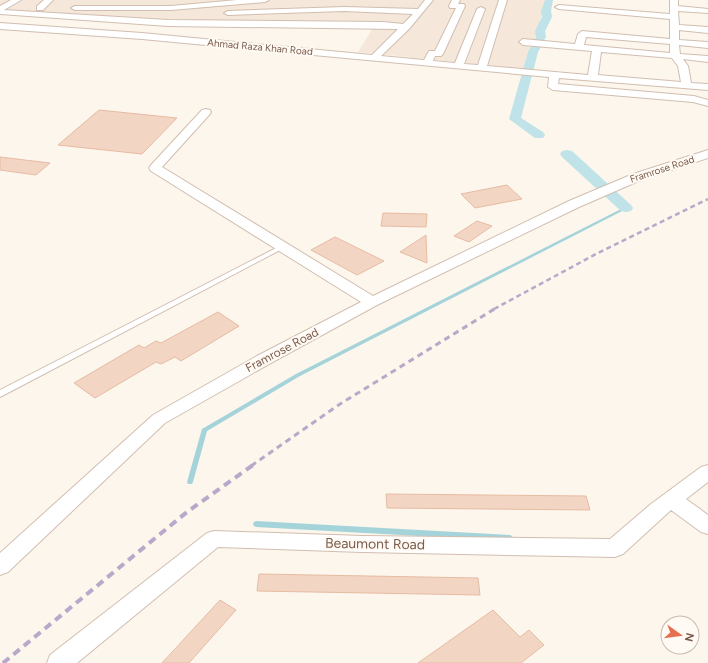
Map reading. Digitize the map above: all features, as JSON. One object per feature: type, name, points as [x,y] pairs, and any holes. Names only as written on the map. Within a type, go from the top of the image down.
[{"type":"street","points":[[0,6],[17,0]]},
{"type":"street","points":[[40,8],[49,0]]},
{"type":"street","points":[[68,8],[75,0]]},
{"type":"street","points":[[98,8],[102,0]]},
{"type":"street","points":[[117,8],[122,0]]},
{"type":"street","points":[[154,8],[161,0]]},
{"type":"street","points":[[193,3],[265,0]]},
{"type":"street","points":[[375,57],[406,27],[429,0]]},
{"type":"street","points":[[482,68],[503,0]]},
{"type":"street","points":[[179,7],[193,3],[213,1]]},
{"type":"street","points":[[0,6],[40,8],[179,7],[344,9],[420,12]]},
{"type":"street","points":[[0,6],[168,23],[383,25],[406,27]]},
{"type":"street","points":[[468,7],[499,11]]},
{"type":"street","points":[[428,62],[432,53],[438,54],[468,7]]},
{"type":"street","points":[[458,66],[468,7]]},
{"type":"street","points":[[558,7],[673,7],[708,11]]},
{"type":"street","points":[[673,7],[675,56],[683,66],[686,85]]},
{"type":"street","name":"Ahmad Raza Khan Road","points":[[0,26],[142,36],[428,62],[520,72],[708,87]]},
{"type":"street","points":[[675,27],[708,30]]},
{"type":"street","points":[[578,47],[582,34],[708,45]]},
{"type":"street","points":[[523,42],[708,59]]},
{"type":"street","points":[[593,77],[597,49]]},
{"type":"street","points":[[554,74],[553,87],[694,99],[708,103]]},
{"type":"street","points":[[206,112],[155,168],[372,302]]},
{"type":"street","name":"Framrose Road","points":[[0,566],[159,419],[263,360],[372,302],[610,188],[637,177],[708,154]]},
{"type":"street","name":"Beaumont Road","points":[[59,663],[214,539],[362,544],[615,548],[671,499],[708,472]]},
{"type":"street","points":[[671,499],[708,526]]},
{"type":"lane","points":[[0,394],[282,246]]},
{"type":"shaded area","points":[[0,0],[546,0],[526,69],[358,52],[373,28],[103,22],[0,12]]},
{"type":"building","points":[[99,110],[177,118],[142,154],[58,145]]},
{"type":"building","points":[[0,157],[50,163],[36,175],[0,170]]},
{"type":"building","points":[[507,185],[522,199],[475,208],[461,194]]},
{"type":"building","points":[[383,213],[427,214],[426,227],[381,226]]},
{"type":"building","points":[[477,221],[492,226],[469,242],[454,236]]},
{"type":"building","points":[[426,235],[427,263],[400,252]]},
{"type":"building","points":[[335,237],[384,261],[357,275],[311,250]]},
{"type":"building","points":[[218,312],[239,326],[181,361],[175,357],[161,364],[156,362],[95,398],[74,383],[139,345],[144,348],[156,341],[161,343]]},
{"type":"building","points":[[386,494],[586,496],[590,510],[387,508]]},
{"type":"building","points":[[259,574],[478,578],[480,595],[257,591]]},
{"type":"building","points":[[220,600],[236,610],[189,663],[162,663]]},
{"type":"building","points":[[493,610],[520,637],[529,630],[544,645],[521,663],[418,663]]},
{"type":"waterway","points":[[539,135],[515,119],[533,52],[541,37],[540,31],[547,17],[546,11],[549,0]]},
{"type":"waterway","points":[[567,154],[626,208]]},
{"type":"waterway","points":[[190,482],[204,430],[298,375],[626,208]]},
{"type":"waterway","points":[[256,524],[510,538]]},
{"type":"railway","points":[[494,309],[596,254],[708,199]]},
{"type":"railway","points":[[251,466],[340,404],[496,308]]},
{"type":"railway","points":[[3,663],[187,512],[253,465]]}]
